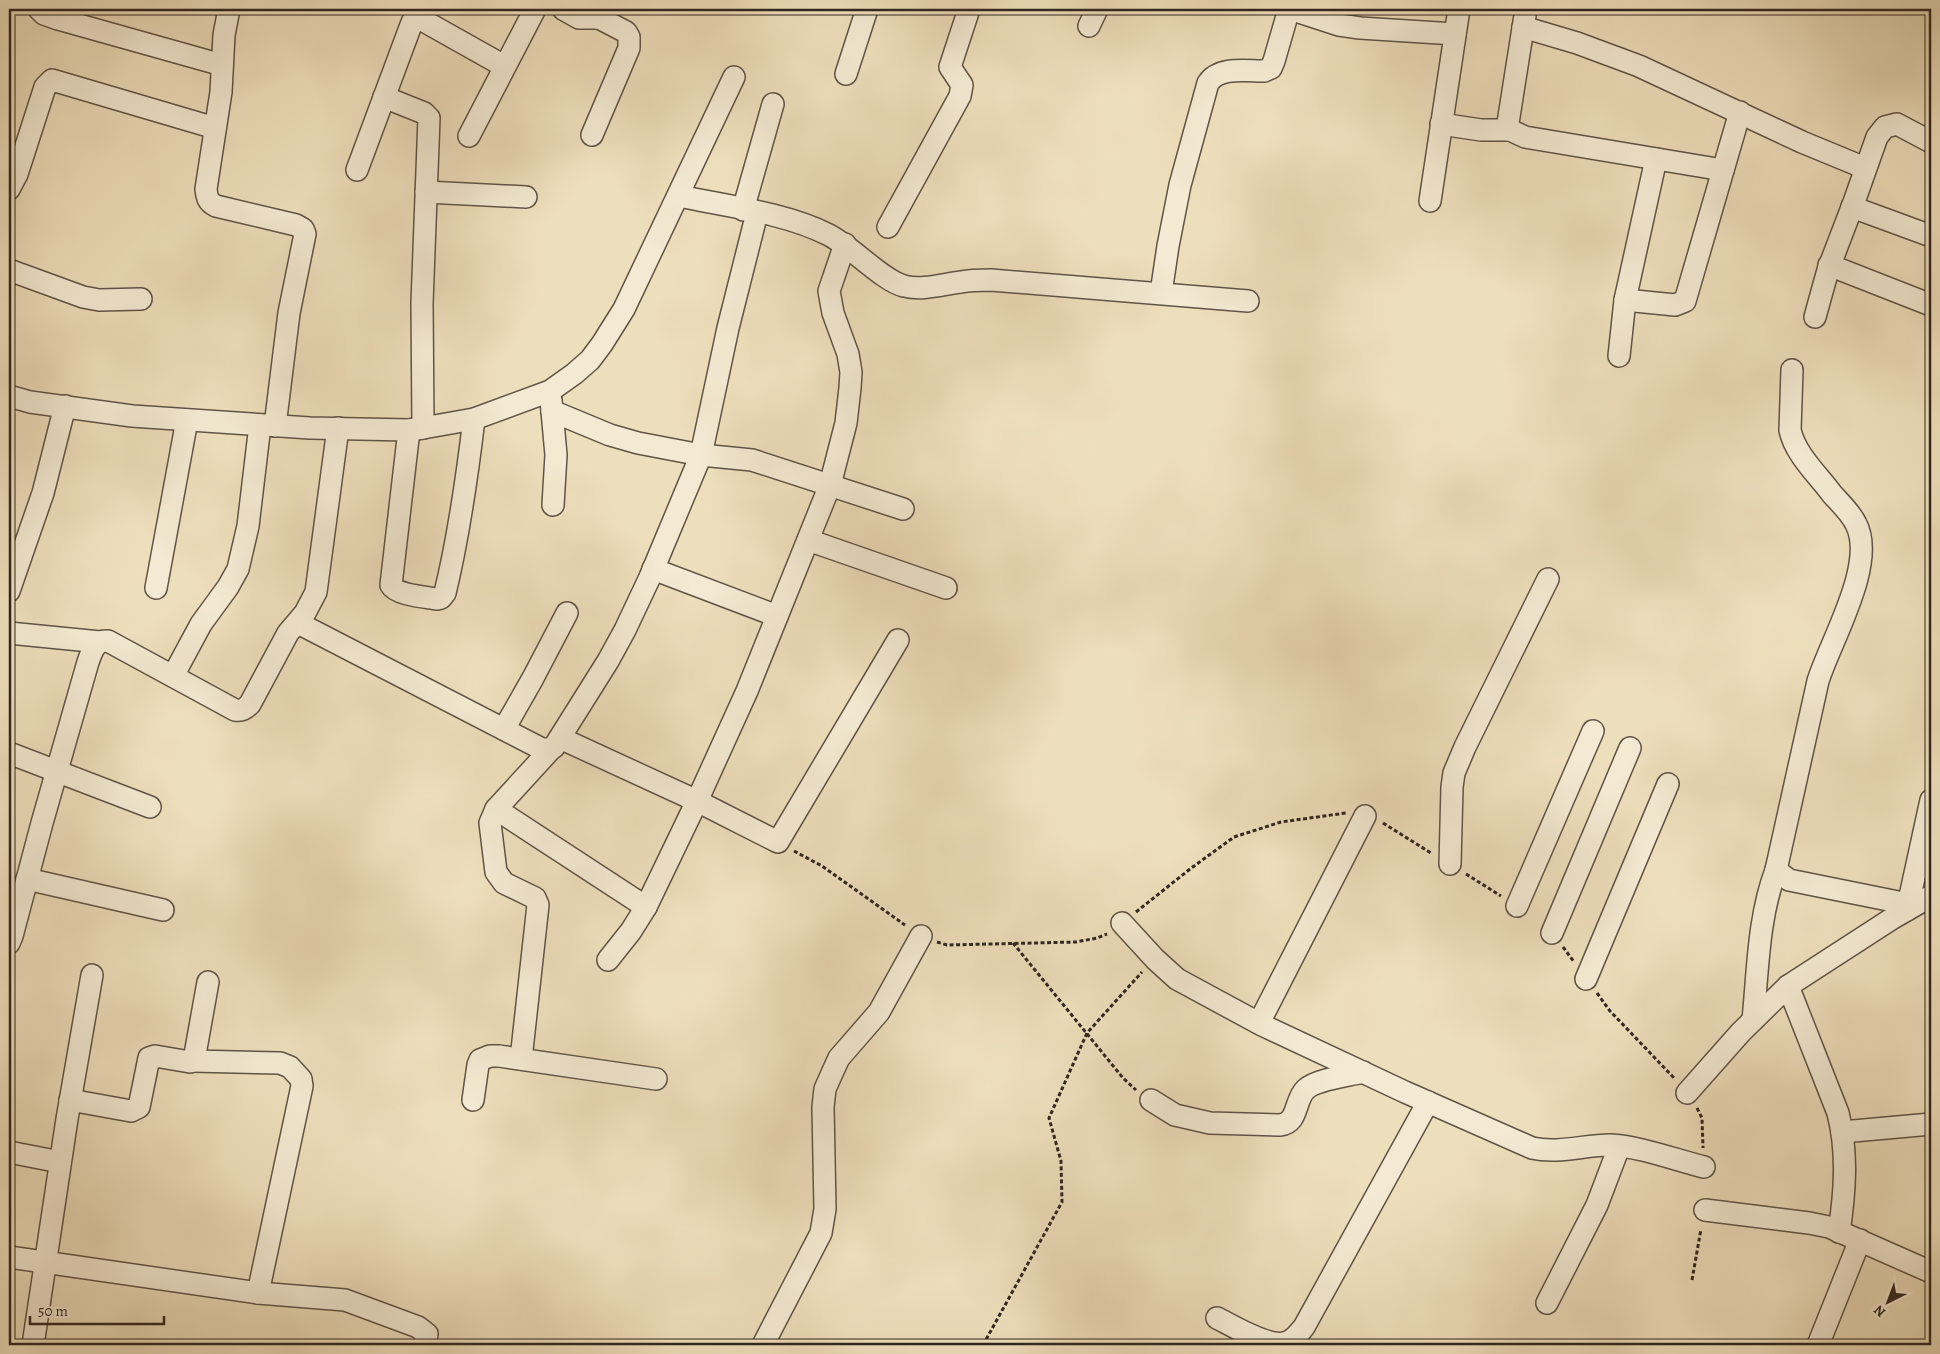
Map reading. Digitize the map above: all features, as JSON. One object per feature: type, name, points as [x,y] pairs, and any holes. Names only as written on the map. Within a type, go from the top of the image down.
[{"type":"street","points":[[39,9],[44,14],[58,19],[222,65]]},
{"type":"street","points":[[173,676],[201,624],[228,587],[238,569],[305,234],[296,225],[210,203],[207,199],[206,189],[215,128],[224,35],[229,9]]},
{"type":"street","points":[[469,136],[535,9]]},
{"type":"street","points":[[563,9],[579,18],[601,20],[626,32],[629,37],[629,48],[592,135]]},
{"type":"street","points":[[846,74],[867,9]]},
{"type":"street","points":[[888,228],[960,96],[962,85],[950,67],[969,9]]},
{"type":"street","points":[[1161,294],[1180,184],[1208,84],[1219,73],[1264,71],[1271,68],[1289,9],[1339,25],[1455,34]]},
{"type":"street","points":[[1430,201],[1459,9]]},
{"type":"street","points":[[357,170],[417,12],[504,66]]},
{"type":"street","points":[[1510,130],[1508,123],[1524,18],[1577,43],[1639,66],[1802,142],[1865,168]]},
{"type":"street","points":[[9,396],[30,402],[132,416],[267,425],[416,429],[474,419],[551,401],[574,374],[590,360],[624,309],[734,77]]},
{"type":"street","points":[[9,189],[17,174],[45,87],[52,80],[215,128]]},
{"type":"street","points":[[384,97],[424,113],[429,118],[416,429],[391,585],[399,592],[438,599],[445,593],[466,492],[474,419]]},
{"type":"street","points":[[521,1059],[538,905],[535,898],[504,883],[496,872],[490,823],[496,809],[555,744],[626,630],[701,455],[773,104]]},
{"type":"street","points":[[1625,300],[1675,305],[1685,301],[1740,112]]},
{"type":"street","points":[[1442,124],[1489,130],[1510,130],[1525,137],[1723,170]]},
{"type":"street","points":[[1815,317],[1830,265],[1877,138],[1885,127],[1897,124],[1931,142]]},
{"type":"street","points":[[1620,356],[1625,300],[1656,159]]},
{"type":"street","points":[[426,192],[526,197]]},
{"type":"street","points":[[679,196],[750,211],[814,228],[845,244],[890,279],[905,286],[928,287],[991,280],[1248,301]]},
{"type":"street","points":[[1852,207],[1931,236]]},
{"type":"street","points":[[608,960],[646,907],[697,801],[747,691],[830,485],[846,423],[851,372],[848,354],[833,313],[829,291],[845,244]]},
{"type":"street","points":[[1830,265],[1931,305]]},
{"type":"street","points":[[9,270],[83,298],[99,300],[142,299]]},
{"type":"street","points":[[1753,1020],[1759,939],[1818,681],[1824,662],[1849,606],[1861,550],[1856,524],[1804,458],[1792,438],[1790,430],[1792,370]]},
{"type":"street","points":[[551,401],[610,435],[638,444],[701,455],[752,460],[903,508]]},
{"type":"street","points":[[551,401],[556,455],[553,505]]},
{"type":"street","points":[[9,591],[43,493],[65,406]]},
{"type":"street","points":[[156,588],[187,420]]},
{"type":"street","points":[[9,633],[100,642],[108,641],[236,710],[241,711],[245,709],[250,704],[288,633],[305,613],[316,592],[338,428]]},
{"type":"street","points":[[808,540],[946,588]]},
{"type":"street","points":[[653,569],[777,616]]},
{"type":"street","points":[[1450,864],[1454,773],[1548,579]]},
{"type":"street","points":[[504,729],[567,612]]},
{"type":"street","points":[[298,623],[542,749],[555,744],[697,801],[778,842],[898,640]]},
{"type":"street","points":[[9,943],[88,662],[92,650],[100,642]]},
{"type":"street","points":[[1517,906],[1593,731]]},
{"type":"street","points":[[1552,933],[1630,748]]},
{"type":"street","points":[[9,753],[150,807]]},
{"type":"street","points":[[1586,979],[1668,784]]},
{"type":"street","points":[[1907,907],[1931,800]]},
{"type":"street","points":[[496,809],[646,907]]},
{"type":"street","points":[[1259,1023],[1366,816]]},
{"type":"street","points":[[1776,870],[1789,880],[1907,907]]},
{"type":"street","points":[[27,880],[163,910]]},
{"type":"street","points":[[1688,1093],[1753,1020],[1788,986],[1907,907],[1931,896]]},
{"type":"street","points":[[1122,923],[1155,959],[1177,979],[1259,1023],[1522,1144],[1540,1150],[1551,1151],[1610,1145],[1704,1167]]},
{"type":"street","points":[[763,1345],[820,1233],[825,1209],[823,1107],[829,1080],[840,1058],[879,1012],[921,936]]},
{"type":"street","points":[[33,1345],[60,1162],[92,975]]},
{"type":"street","points":[[193,1061],[196,1056],[208,982]]},
{"type":"street","points":[[1788,986],[1838,1114],[1842,1132],[1845,1187],[1839,1232]]},
{"type":"street","points":[[70,1100],[131,1111],[136,1109],[140,1104],[149,1058],[154,1056],[193,1061],[280,1063],[290,1067],[301,1079],[302,1086],[258,1293]]},
{"type":"street","points":[[473,1100],[480,1060],[490,1056],[656,1079]]},
{"type":"street","points":[[1151,1100],[1175,1115],[1210,1123],[1280,1125],[1288,1123],[1292,1119],[1301,1095],[1307,1088],[1317,1083],[1363,1072]]},
{"type":"street","points":[[1217,1318],[1273,1344],[1286,1343],[1296,1337],[1304,1327],[1428,1102]]},
{"type":"street","points":[[1842,1132],[1931,1124]]},
{"type":"street","points":[[1548,1303],[1597,1205],[1619,1147]]},
{"type":"street","points":[[9,1152],[60,1162]]},
{"type":"street","points":[[1705,1210],[1828,1227],[1931,1272]]},
{"type":"street","points":[[1818,1345],[1860,1240]]},
{"type":"street","points":[[9,1257],[258,1293],[346,1300],[424,1330],[427,1334],[425,1345]]},
{"type":"path","points":[[778,842],[822,866],[921,936],[947,944],[1076,942],[1096,938],[1110,932],[1234,837],[1281,822],[1346,813],[1378,820],[1517,906]]},
{"type":"path","points":[[1552,933],[1610,1011],[1688,1093],[1696,1104],[1702,1118],[1704,1167]]},
{"type":"path","points":[[1012,943],[1132,1088],[1151,1100]]},
{"type":"path","points":[[983,1345],[1062,1202],[1061,1161],[1049,1118],[1087,1033],[1155,959]]},
{"type":"path","points":[[1692,1280],[1705,1210]]}]
